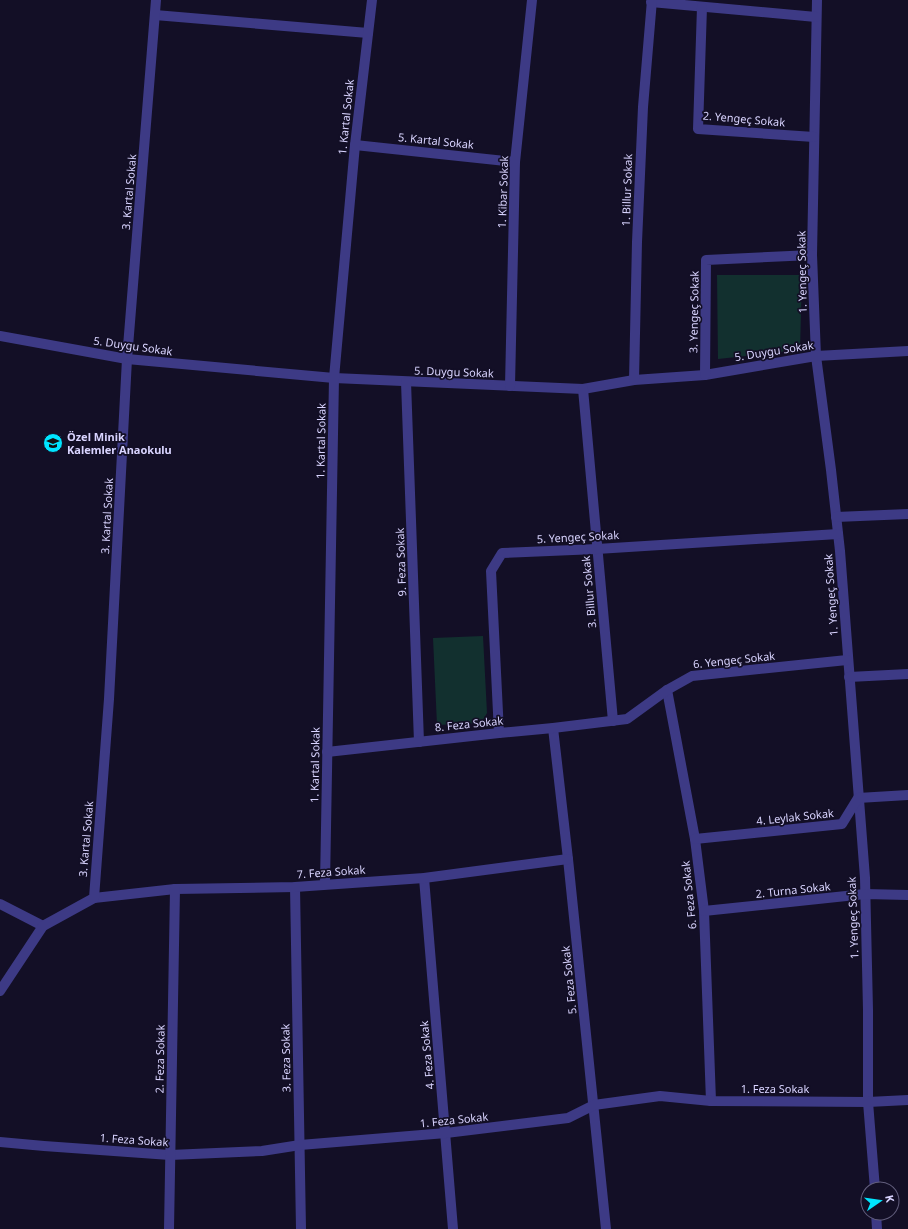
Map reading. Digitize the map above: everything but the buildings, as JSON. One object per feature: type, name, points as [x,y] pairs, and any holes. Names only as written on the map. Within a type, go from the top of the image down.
[{"type":"street","name":"3. Kartal Sokak","points":[[94,898],[109,699],[127,359],[156,0]]},
{"type":"street","name":"1. Kartal Sokak","points":[[325,884],[334,378],[355,144],[372,0]]},
{"type":"street","name":"1. Kibar Sokak","points":[[510,386],[515,162],[532,0]]},
{"type":"street","name":"1. Yengeç Sokak","points":[[817,0],[812,255],[816,356],[838,534],[865,894],[868,1102],[873,1181]]},
{"type":"street","points":[[652,1],[816,17]]},
{"type":"street","name":"1. Billur Sokak","points":[[634,380],[642,115],[652,1]]},
{"type":"street","name":"2. Yengeç Sokak","points":[[702,7],[698,129],[814,137]]},
{"type":"street","points":[[155,15],[368,33]]},
{"type":"street","name":"5. Kartal Sokak","points":[[355,144],[515,162]]},
{"type":"street","name":"3. Yengeç Sokak","points":[[705,375],[706,260],[812,255]]},
{"type":"street","name":"5. Duygu Sokak","points":[[0,336],[127,359],[334,378],[583,389],[634,380],[705,375],[816,356],[908,351]]},
{"type":"street","name":"9. Feza Sokak","points":[[406,382],[419,742]]},
{"type":"street","name":"3. Billur Sokak","points":[[583,389],[613,721]]},
{"type":"street","points":[[836,517],[908,514]]},
{"type":"street","name":"5. Yengeç Sokak","points":[[499,733],[490,571],[502,553],[597,549],[838,534]]},
{"type":"street","name":"6. Yengeç Sokak","points":[[613,721],[627,719],[667,690],[692,676],[848,660]]},
{"type":"street","points":[[849,677],[908,674]]},
{"type":"street","name":"6. Feza Sokak","points":[[667,690],[694,839],[704,912],[710,1101]]},
{"type":"street","name":"8. Feza Sokak","points":[[327,752],[613,721]]},
{"type":"street","name":"5. Feza Sokak","points":[[553,728],[606,1229]]},
{"type":"street","points":[[858,798],[908,794]]},
{"type":"street","name":"4. Leylak Sokak","points":[[694,839],[842,824],[858,798]]},
{"type":"street","name":"7. Feza Sokak","points":[[94,898],[175,889],[295,886],[424,878],[568,859]]},
{"type":"street","name":"4. Feza Sokak","points":[[424,878],[453,1229]]},
{"type":"street","name":"3. Feza Sokak","points":[[295,886],[301,1229]]},
{"type":"street","name":"2. Feza Sokak","points":[[169,1229],[175,889]]},
{"type":"street","name":"2. Turna Sokak","points":[[704,912],[865,894],[908,895]]},
{"type":"street","points":[[0,991],[43,926],[94,898]]},
{"type":"street","points":[[0,904],[43,926]]},
{"type":"street","name":"1. Feza Sokak","points":[[0,1142],[170,1155],[262,1151],[300,1145],[446,1133],[568,1118],[594,1105],[660,1096],[710,1101],[868,1102],[908,1100]]},
{"type":"green space","points":[[717,275],[802,275],[800,350],[718,359]]},
{"type":"green space","points":[[483,636],[487,713],[481,723],[437,725],[433,638]]},
{"type":"place","name":"Özel Minik Kalemler Anaokulu","points":[[53,443]]}]
